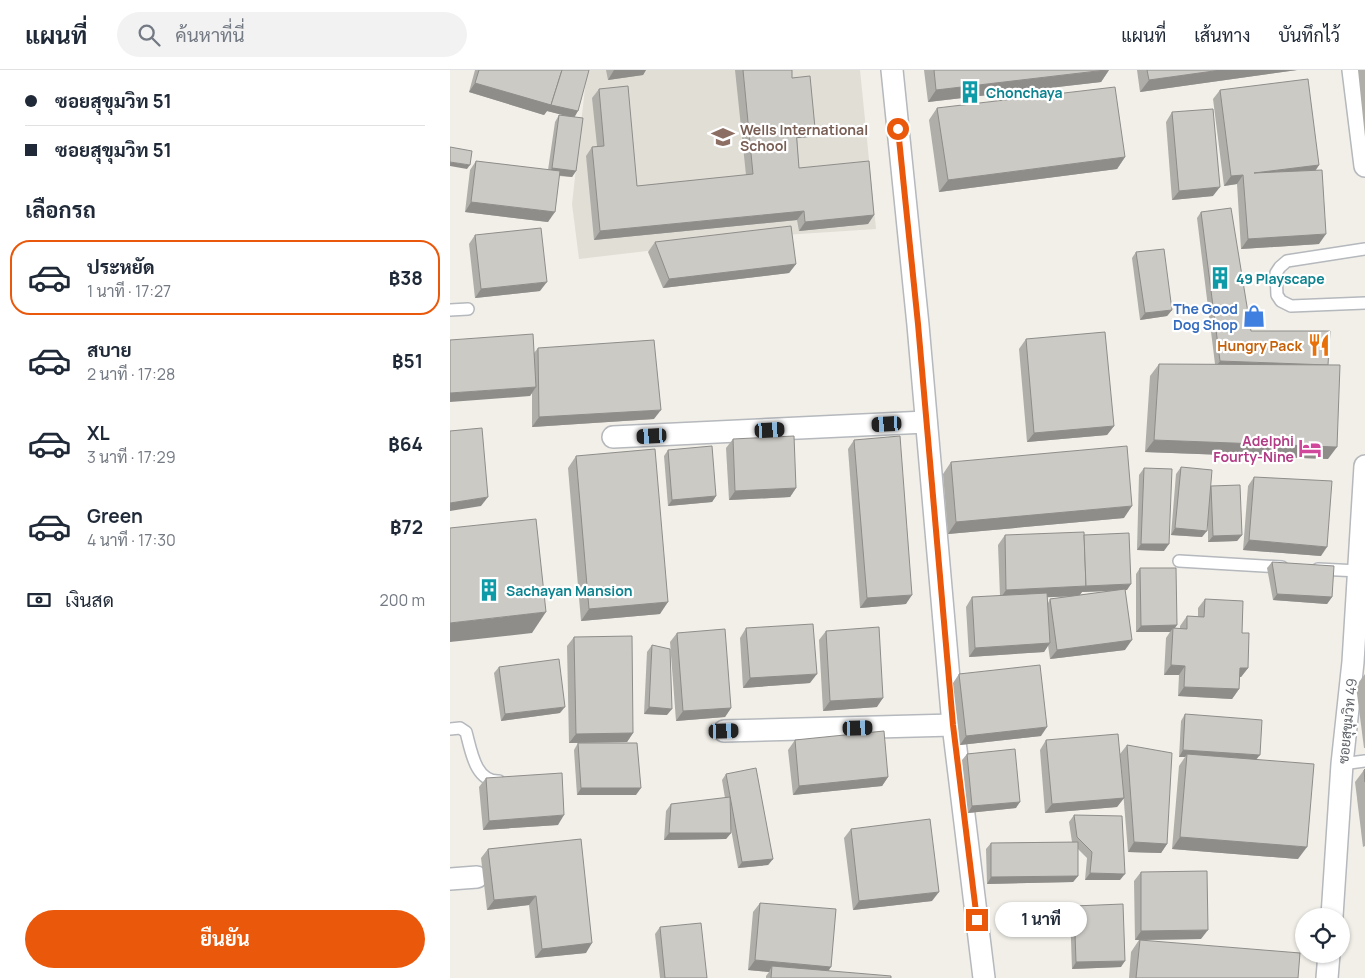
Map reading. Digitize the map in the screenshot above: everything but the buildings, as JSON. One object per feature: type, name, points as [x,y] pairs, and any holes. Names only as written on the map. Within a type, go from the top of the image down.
[{"type":"street","points":[[892,70],[917,315],[953,725],[984,978]]},
{"type":"street","points":[[1354,70],[1365,166]]},
{"type":"street","points":[[613,438],[926,422]]},
{"type":"street","name":"ซอยสุขุมวิท 49","points":[[1333,908],[1342,764],[1359,661],[1359,571],[1365,466]]},
{"type":"street","points":[[724,731],[953,725]]},
{"type":"street","points":[[450,879],[478,876]]},
{"type":"street","points":[[1328,978],[1329,963]]},
{"type":"lane","points":[[1365,248],[1287,261],[1276,273],[1277,295],[1281,302],[1291,306],[1365,302]]},
{"type":"lane","points":[[450,310],[468,309]]},
{"type":"lane","points":[[1179,561],[1359,571]]},
{"type":"lane","points":[[450,729],[460,728],[466,732],[476,767],[483,776],[492,781],[509,780]]},
{"type":"lane","points":[[1342,764],[1365,762]]},
{"type":"shaded area","name":"Wells International School","points":[[587,70],[860,70],[876,229],[784,235],[579,259],[572,204]]},
{"type":"place","name":"Chonchaya","points":[[970,92]]},
{"type":"place","name":"Wells International School","points":[[723,137]]},
{"type":"place","name":"49 Playscape","points":[[1220,278]]},
{"type":"place","name":"The Good Dog Shop","points":[[1254,316]]},
{"type":"place","name":"Hungry Pack","points":[[1319,345]]},
{"type":"place","name":"Adelphi Fourty-Nine","points":[[1310,448]]},
{"type":"place","name":"Sachayan Mansion","points":[[489,590]]},
{"type":"route","points":[[898,129],[918,324],[953,725],[977,920]]}]
